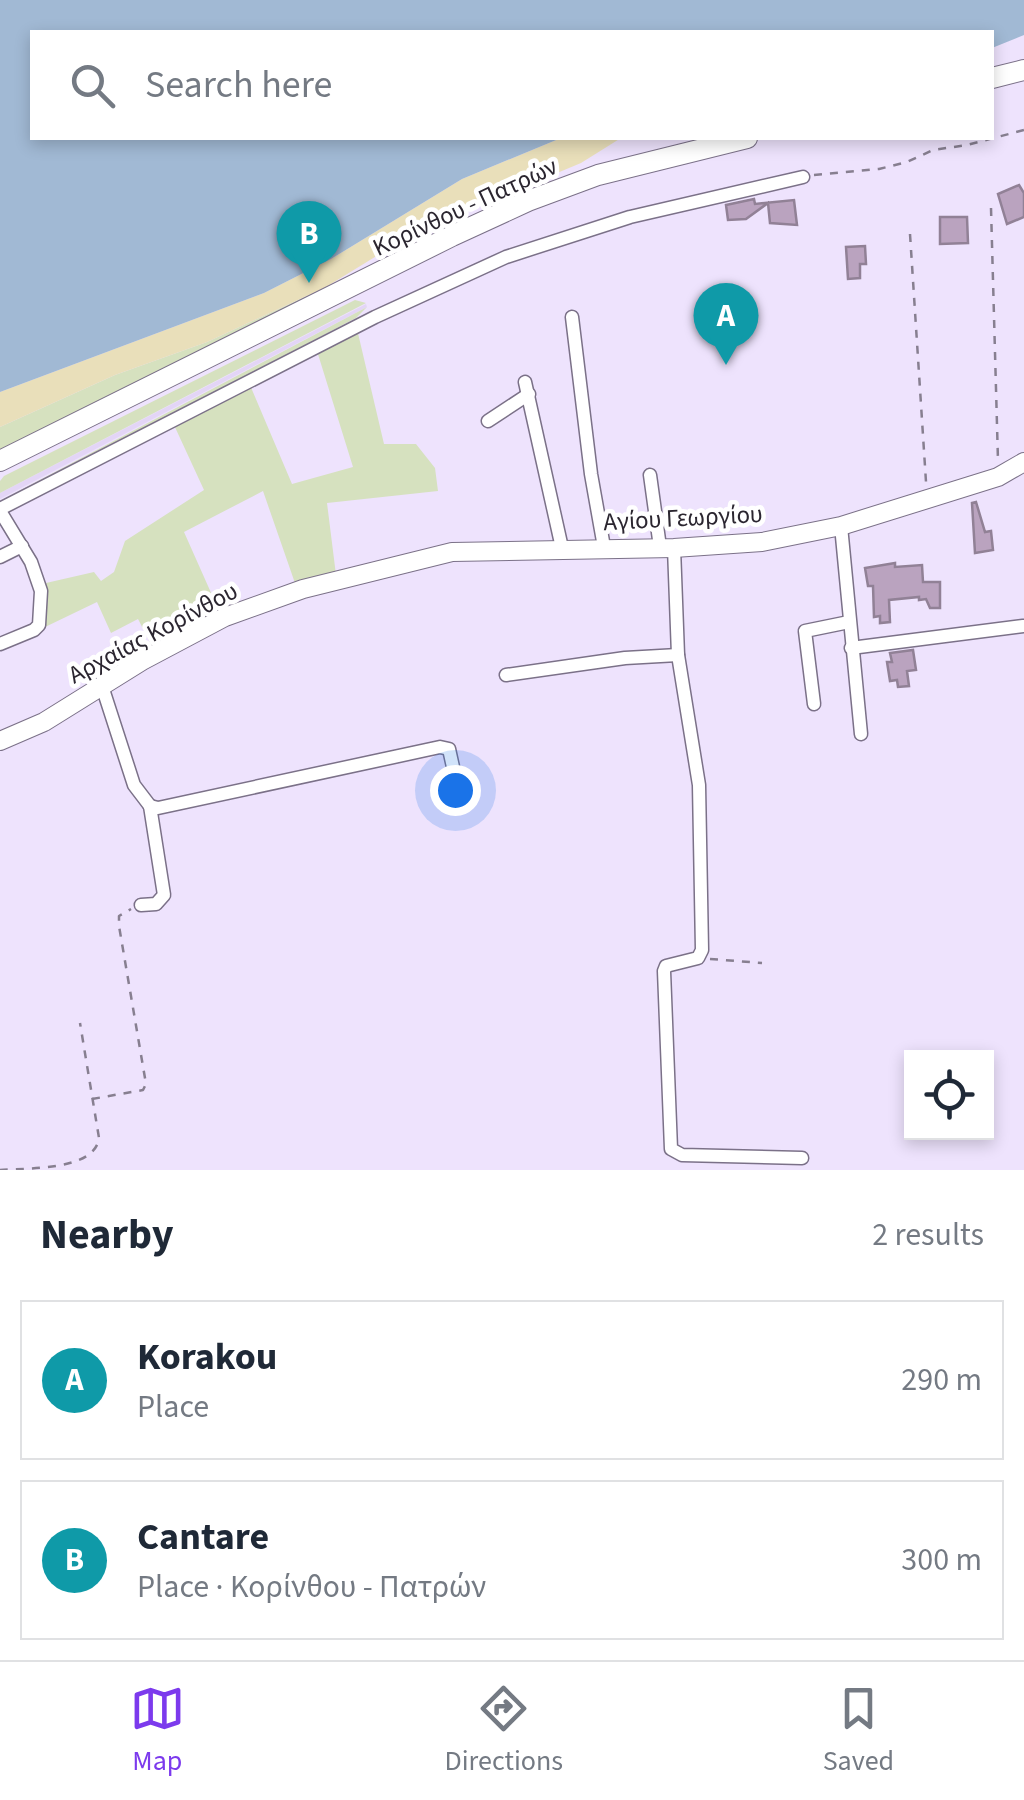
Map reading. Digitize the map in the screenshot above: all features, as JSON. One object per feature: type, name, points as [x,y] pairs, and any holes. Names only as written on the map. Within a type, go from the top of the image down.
[{"type":"main road","points":[[994,78],[1024,70]]},
{"type":"main road","name":"Κορίνθου - Πατρών","points":[[0,461],[528,202],[598,175],[739,140]]},
{"type":"street","points":[[0,644],[39,625],[40,582],[0,510],[376,317],[506,258],[630,217],[803,177]]},
{"type":"street","points":[[572,317],[604,547]]},
{"type":"street","points":[[488,421],[527,388],[562,548]]},
{"type":"street","name":"Αγίου Γεωργίου","points":[[452,552],[762,542],[841,526],[998,477],[1024,462]]},
{"type":"street","points":[[650,475],[667,548],[678,655],[698,784],[702,950],[698,958],[672,964],[664,972],[671,1149],[682,1156],[802,1158]]},
{"type":"street","points":[[841,526],[861,734]]},
{"type":"street","points":[[0,557],[22,546]]},
{"type":"street","name":"Αρχαίας Κορίνθου","points":[[0,741],[44,722],[235,612],[303,589],[452,552]]},
{"type":"street","points":[[814,704],[805,631],[848,622]]},
{"type":"street","points":[[852,648],[1022,626]]},
{"type":"street","points":[[506,674],[678,655]]},
{"type":"street","points":[[102,686],[134,785],[150,806],[164,894],[156,904],[141,905]]},
{"type":"street","points":[[150,806],[158,808],[440,746],[448,748],[457,784]]},
{"type":"path","points":[[994,138],[1024,130]]},
{"type":"path","points":[[803,177],[879,169],[932,150],[985,140]]},
{"type":"path","points":[[990,208],[998,477]]},
{"type":"path","points":[[910,234],[929,498]]},
{"type":"path","points":[[92,1099],[138,1091],[146,1084],[118,926],[122,913],[141,905]]},
{"type":"path","points":[[698,958],[762,964]]},
{"type":"path","points":[[0,1170],[71,1168],[84,1165],[98,1149],[80,1023]]},
{"type":"shaded area","points":[[366,304],[367,307],[0,499],[0,493]]},
{"type":"green space","points":[[326,287],[0,452],[0,427],[115,375],[207,342]]},
{"type":"green space","points":[[355,300],[366,303],[0,493],[4,476]]},
{"type":"green space","points":[[367,307],[356,318],[7,501],[0,501]]},
{"type":"green space","points":[[357,329],[384,444],[416,444],[435,468],[438,491],[327,503],[336,575],[296,586],[263,491],[184,532],[220,613],[153,648],[138,619],[111,633],[97,602],[43,628],[46,583],[94,572],[101,581],[114,572],[125,541],[204,490],[174,425],[250,385],[292,484],[353,467],[317,351]]},
{"type":"sand","points":[[556,140],[618,140],[581,163],[414,233],[326,287],[207,342],[115,375],[0,427],[0,392],[264,293],[331,259],[462,179]]},
{"type":"water","points":[[0,0],[1024,0],[1024,35],[994,47],[994,30],[30,30],[30,140],[556,140],[462,179],[331,259],[264,293],[0,392]]},
{"type":"building","points":[[1019,185],[1024,193],[1024,217],[1007,224],[998,194]]},
{"type":"building","points":[[754,199],[755,204],[794,200],[797,225],[770,223],[768,203],[746,219],[728,220],[726,205]]},
{"type":"building","points":[[940,217],[967,217],[968,243],[940,244]]},
{"type":"building","points":[[865,246],[866,264],[860,264],[860,278],[848,279],[846,247]]},
{"type":"building","points":[[976,502],[985,532],[991,531],[993,550],[975,553],[972,503]]},
{"type":"building","points":[[895,563],[895,567],[922,565],[923,582],[940,582],[940,608],[930,608],[926,599],[919,597],[889,600],[890,622],[880,623],[880,616],[874,617],[873,586],[868,586],[865,568]]},
{"type":"building","points":[[913,650],[916,670],[907,671],[909,686],[898,687],[897,680],[890,681],[890,653]]},
{"type":"place","name":"Cantare","points":[[309,283]]},
{"type":"place","name":"Korakou","points":[[726,365]]}]
